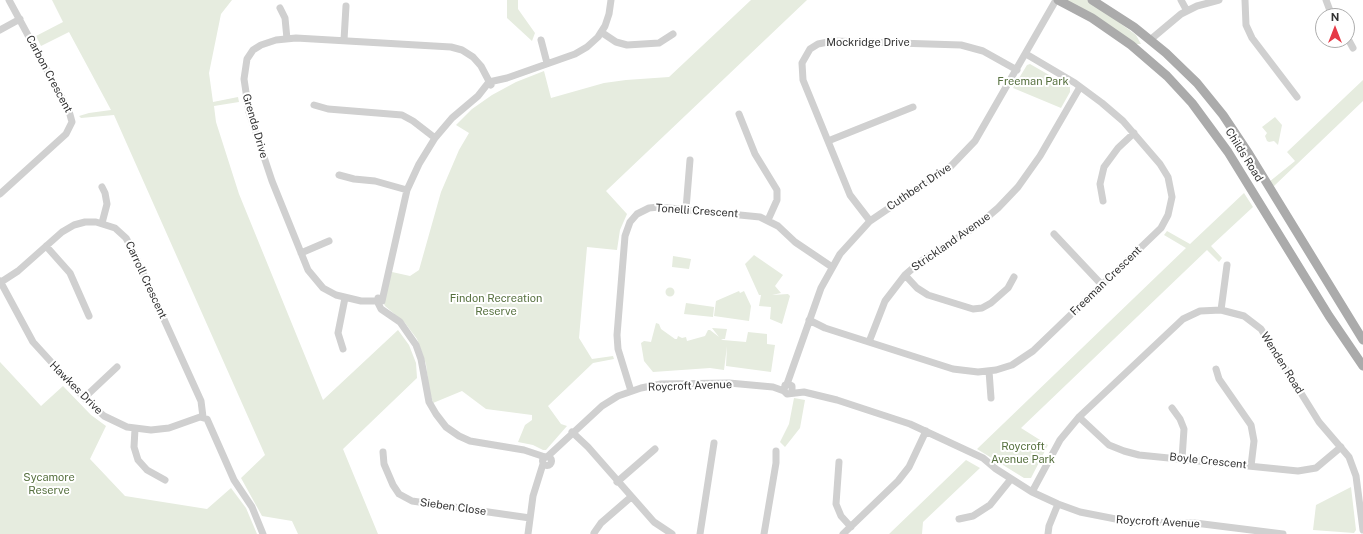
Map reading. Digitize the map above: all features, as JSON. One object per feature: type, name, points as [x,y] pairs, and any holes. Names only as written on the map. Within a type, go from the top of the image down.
[{"type":"main road","name":"Childs Road","points":[[1057,0],[1098,22],[1142,54],[1179,88],[1216,133],[1329,316],[1363,366]]},
{"type":"main road","name":"Childs Road","points":[[1092,0],[1114,13],[1152,41],[1180,66],[1223,115],[1252,159],[1363,340]]},
{"type":"main road","points":[[1142,54],[1152,41]]},
{"type":"street","name":"Carbon Crescent","points":[[0,194],[66,134],[72,122],[69,112],[9,0]]},
{"type":"street","points":[[546,461],[524,450],[470,441],[459,436],[446,427],[429,402],[422,363],[416,345],[400,322],[379,302],[384,288],[407,190],[419,164],[435,138],[457,114],[490,84],[582,51],[602,32],[609,14],[611,0]]},
{"type":"street","name":"Cuthbert Drive","points":[[789,387],[791,375],[808,322],[821,288],[833,265],[854,237],[870,221],[943,172],[961,156],[982,130],[1057,0]]},
{"type":"street","points":[[1181,0],[1187,11]]},
{"type":"street","points":[[1152,41],[1163,29],[1187,11],[1219,0]]},
{"type":"street","points":[[1245,0],[1246,25],[1252,38],[1297,97]]},
{"type":"street","points":[[344,40],[346,6]]},
{"type":"street","points":[[280,8],[285,18],[287,39]]},
{"type":"street","points":[[0,30],[20,19]]},
{"type":"street","points":[[602,32],[616,42],[627,45],[655,44],[673,34]]},
{"type":"street","name":"Grenda Drive","points":[[379,302],[370,305],[329,292],[311,275],[272,181],[249,112],[244,86],[245,64],[253,50],[267,42],[287,39],[344,40],[456,48],[468,53],[478,61],[490,84]]},
{"type":"street","points":[[541,40],[547,63]]},
{"type":"street","name":"Mockridge Drive","points":[[870,221],[850,195],[802,74],[804,57],[810,49],[818,44],[833,41],[961,45],[983,51],[1017,70]]},
{"type":"street","name":"Freeman Crescent","points":[[808,322],[957,370],[969,372],[989,371],[1012,365],[1026,357],[1161,228],[1170,209],[1171,190],[1168,177],[1156,158],[1112,111],[1080,87],[1026,54]]},
{"type":"street","name":"Strickland Avenue","points":[[869,342],[880,310],[891,292],[905,275],[920,262],[978,225],[1009,198],[1034,166],[1080,87]]},
{"type":"street","points":[[314,105],[328,109],[402,115],[413,121],[435,138]]},
{"type":"street","points":[[828,141],[913,107]]},
{"type":"street","points":[[739,114],[755,154],[776,190],[777,200],[768,220]]},
{"type":"street","points":[[1103,201],[1100,184],[1104,167],[1118,148],[1134,133]]},
{"type":"street","points":[[686,209],[690,160]]},
{"type":"street","points":[[339,175],[354,179],[376,181],[407,190]]},
{"type":"street","points":[[102,187],[107,204],[102,223]]},
{"type":"street","name":"Tonelli Crescent","points":[[632,391],[618,349],[617,335],[624,243],[628,227],[637,214],[649,208],[659,207],[746,214],[768,220],[795,242],[833,265]]},
{"type":"street","name":"Carroll Crescent","points":[[0,282],[18,270],[62,232],[74,225],[91,221],[102,223],[121,233],[134,251],[200,400],[203,417]]},
{"type":"street","points":[[1054,234],[1102,285]]},
{"type":"street","points":[[301,253],[329,240]]},
{"type":"street","points":[[46,246],[70,273],[89,316]]},
{"type":"street","points":[[1221,310],[1228,265]]},
{"type":"street","points":[[905,275],[917,288],[928,295],[973,309],[982,308],[991,303],[1008,288],[1014,277]]},
{"type":"street","name":"Hawkes Drive","points":[[0,282],[33,342],[84,398],[104,416],[119,424],[135,429],[151,430],[169,428],[203,417]]},
{"type":"street","points":[[343,349],[338,333],[345,298]]},
{"type":"street","name":"Wenden Road","points":[[1032,492],[1060,440],[1079,417],[1183,319],[1200,310],[1221,310],[1244,316],[1261,329],[1319,422],[1341,447],[1350,460],[1356,473],[1363,530]]},
{"type":"street","points":[[84,398],[117,367]]},
{"type":"street","points":[[1216,369],[1219,380],[1248,420],[1252,429],[1254,441],[1251,466]]},
{"type":"street","points":[[989,371],[991,398]]},
{"type":"street","name":"Roycroft Avenue","points":[[528,534],[536,486],[546,461],[573,431],[602,406],[632,391],[651,386],[670,384],[729,383],[789,387],[862,407],[926,431],[983,458],[1010,479],[1032,492],[1058,504],[1086,514],[1123,521],[1195,523],[1283,534]]},
{"type":"street","points":[[1172,408],[1180,419],[1184,429],[1182,459]]},
{"type":"street","points":[[203,417],[208,421],[234,480],[252,507],[263,534]]},
{"type":"street","name":"Boyle Crescent","points":[[1079,417],[1102,439],[1116,448],[1139,454],[1182,459],[1304,471],[1321,465],[1341,447]]},
{"type":"street","points":[[135,429],[134,447],[138,460],[147,470],[165,480]]},
{"type":"street","points":[[573,431],[654,522],[672,534]]},
{"type":"street","points":[[843,534],[904,474],[914,458],[926,431]]},
{"type":"street","points":[[700,534],[714,444]]},
{"type":"street","points":[[618,482],[655,449]]},
{"type":"street","points":[[764,534],[776,463],[776,451]]},
{"type":"street","name":"Sieben Close","points":[[383,452],[384,464],[393,485],[399,494],[412,501],[530,518]]},
{"type":"street","points":[[839,462],[836,504],[841,516],[850,527]]},
{"type":"street","points":[[959,519],[979,513],[990,505],[1010,479]]},
{"type":"street","points":[[594,533],[601,523],[631,497]]},
{"type":"street","points":[[1048,534],[1058,504]]},
{"type":"green space","points":[[52,0],[232,0],[221,14],[209,73],[213,102],[238,97],[239,102],[214,106],[216,122],[239,194],[323,400],[398,330],[409,345],[416,363],[417,378],[343,449],[378,534],[298,534],[292,521],[262,516],[241,478],[265,455],[114,115],[81,118],[79,116],[111,110],[69,32],[41,46],[36,36],[63,22]]},
{"type":"green space","points":[[507,0],[518,0],[518,9],[535,33],[532,41],[507,18]]},
{"type":"green space","name":"Findon Recreation Reserve","points":[[751,0],[807,0],[606,191],[627,214],[620,230],[617,250],[587,247],[579,338],[592,359],[613,356],[614,359],[593,363],[548,406],[561,424],[567,426],[546,450],[543,450],[533,445],[518,442],[525,425],[532,420],[532,415],[486,409],[462,391],[433,403],[429,389],[426,364],[417,339],[405,323],[385,306],[383,302],[392,272],[410,276],[419,270],[441,192],[459,150],[469,133],[456,125],[472,109],[492,95],[516,82],[544,71],[551,98],[604,83],[669,77]]},
{"type":"green space","points":[[1066,0],[1087,0],[1136,35],[1141,44],[1135,44]]},
{"type":"green space","name":"Freeman Park","points":[[1030,64],[1070,87],[1070,92],[1061,108],[1013,88],[1027,65]]},
{"type":"green space","points":[[1363,80],[1363,101],[1274,186],[1271,185],[1269,182],[1295,161],[1287,152]]},
{"type":"green space","points":[[1275,117],[1282,125],[1278,145],[1274,141],[1267,141],[1265,136],[1267,133],[1262,127]]},
{"type":"green space","name":"Roycroft Avenue Park","points":[[1244,193],[1253,207],[1211,246],[1222,258],[1219,262],[1207,250],[1021,428],[1048,445],[1031,478],[1024,478],[977,449],[1186,248],[1164,235],[1167,231],[1190,244]]},
{"type":"green space","points":[[754,255],[783,275],[775,286],[781,293],[772,295],[788,294],[790,296],[782,324],[770,319],[771,307],[759,306],[761,295],[759,295],[745,264]]},
{"type":"green space","points":[[673,256],[691,259],[689,269],[672,267]]},
{"type":"green space","points":[[670,287],[675,292],[670,297],[665,292]]},
{"type":"green space","points":[[739,291],[740,293],[744,291],[751,306],[749,321],[714,316],[716,301]]},
{"type":"green space","points":[[686,303],[714,307],[713,317],[684,314]]},
{"type":"green space","points":[[656,323],[659,324],[661,329],[675,339],[677,339],[678,336],[682,338],[686,337],[687,341],[705,336],[708,330],[719,337],[712,328],[727,329],[725,339],[721,339],[723,340],[746,342],[748,332],[767,334],[767,344],[775,345],[771,372],[726,366],[727,346],[724,370],[710,368],[653,372],[644,361],[641,343],[644,341],[651,342]]},
{"type":"green space","name":"Sycamore Reserve","points":[[0,362],[41,406],[63,386],[91,415],[106,426],[90,459],[125,496],[207,509],[231,488],[246,508],[257,534],[0,534]]},
{"type":"green space","points":[[794,398],[805,400],[800,428],[785,447],[780,442],[789,424]]},
{"type":"green space","points":[[966,460],[980,468],[923,522],[922,534],[889,534]]},
{"type":"green space","points":[[1351,487],[1356,530],[1354,533],[1313,530],[1316,505]]}]
